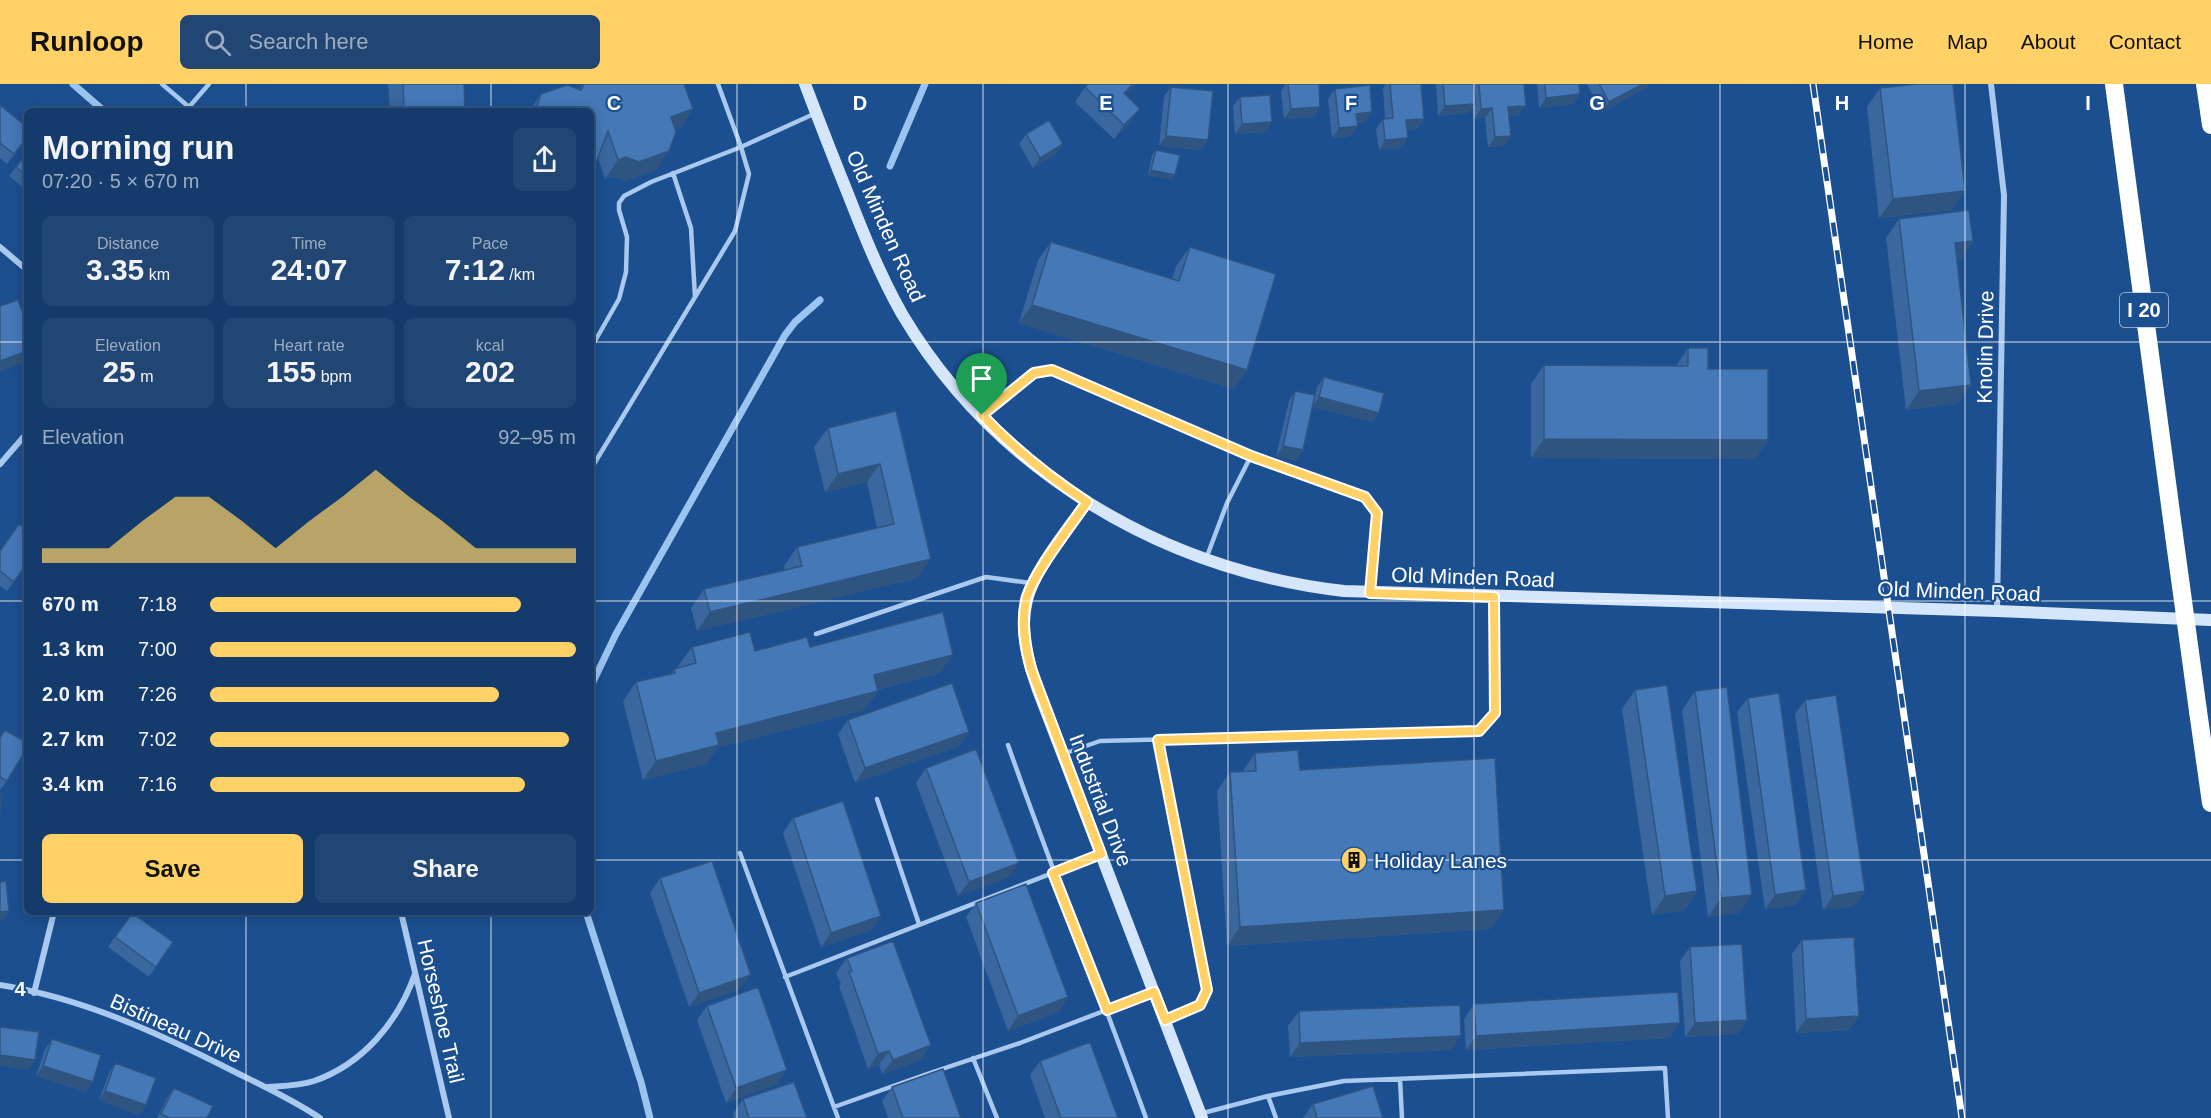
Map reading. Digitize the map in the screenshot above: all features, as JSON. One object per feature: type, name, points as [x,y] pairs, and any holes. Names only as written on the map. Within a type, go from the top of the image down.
[{"type":"highway","name":"I 20","points":[[2114,84],[2211,803]]},
{"type":"highway","points":[[2205,84],[2211,125]]},
{"type":"main road","name":"Old Minden Road","points":[[805,84],[871,253],[890,291],[933,360],[982,415],[1025,457],[1050,477],[1087,502],[1140,532],[1206,559],[1269,578],[1313,588],[1370,593],[1997,611],[2211,620]]},
{"type":"main road","name":"Industrial Drive","points":[[1087,502],[1033,584],[1026,601],[1024,620],[1026,650],[1063,754],[1201,1116]]},
{"type":"street","name":"Knolin Drive","points":[[1990,84],[2004,195],[1997,611]]},
{"type":"street","points":[[0,247],[24,267]]},
{"type":"street","points":[[0,464],[24,436]]},
{"type":"street","points":[[34,993],[53,915]]},
{"type":"street","name":"Horseshoe Trail","points":[[402,915],[449,1118]]},
{"type":"street","points":[[267,1087],[312,1082],[345,1066],[361,1054],[387,1029],[399,1012],[415,974]]},
{"type":"street","name":"Bistineau Drive","points":[[0,985],[131,1022],[267,1087],[320,1118]]},
{"type":"lane","points":[[162,84],[189,107],[209,84]]},
{"type":"lane","points":[[594,464],[735,231],[749,174],[718,84]]},
{"type":"lane","points":[[594,343],[619,298],[626,272],[627,237],[619,210],[619,203],[624,196],[651,182],[741,147],[816,113]]},
{"type":"lane","points":[[673,173],[691,228],[695,297]]},
{"type":"lane","points":[[982,415],[1034,373],[1052,370],[1251,456],[1365,497],[1377,513],[1370,593]]},
{"type":"lane","points":[[1206,559],[1227,504],[1251,456]]},
{"type":"lane","points":[[816,634],[987,577],[1033,584]]},
{"type":"lane","points":[[1063,754],[1100,741],[1479,731],[1495,713],[1494,597]]},
{"type":"lane","points":[[1158,740],[1207,990],[1200,1005],[1165,1020]]},
{"type":"lane","points":[[1008,745],[1053,873],[1107,1010],[1146,1118]]},
{"type":"lane","points":[[876,799],[919,924]]},
{"type":"lane","points":[[740,853],[838,1118]]},
{"type":"lane","points":[[784,977],[1101,854]]},
{"type":"lane","points":[[834,1107],[1020,1043],[1154,992]]},
{"type":"lane","points":[[973,1058],[997,1118]]},
{"type":"lane","points":[[1201,1116],[1268,1096],[1344,1081],[1665,1068],[1668,1118]]},
{"type":"lane","points":[[1400,1079],[1402,1118]]},
{"type":"lane","points":[[1268,1096],[1276,1118]]},
{"type":"building","points":[[403,84],[464,84],[465,108],[404,108]]},
{"type":"building","points":[[584,84],[684,84],[693,109],[671,117],[676,132],[669,151],[639,162],[626,157],[618,160],[608,131],[594,168],[594,108],[536,108],[541,94],[567,85],[581,90]]},
{"type":"building","points":[[1088,84],[1133,84],[1124,93],[1140,109],[1124,125],[1085,87]]},
{"type":"building","points":[[1288,84],[1319,84],[1320,107],[1291,109]]},
{"type":"building","points":[[1390,84],[1421,84],[1424,119],[1406,120],[1408,138],[1385,140],[1383,119],[1393,118]]},
{"type":"building","points":[[1443,84],[1474,84],[1475,104],[1445,106]]},
{"type":"building","points":[[1479,84],[1524,84],[1526,106],[1508,107],[1511,136],[1495,137],[1492,108],[1481,109]]},
{"type":"building","points":[[1545,84],[1579,84],[1580,94],[1546,98]]},
{"type":"building","points":[[1599,84],[1643,84],[1609,102]]},
{"type":"building","points":[[1917,84],[1953,84],[1965,191],[1893,199],[1880,88]]},
{"type":"building","points":[[1370,85],[1372,112],[1356,114],[1358,126],[1339,128],[1335,89]]},
{"type":"building","points":[[1171,87],[1213,91],[1208,140],[1166,136]]},
{"type":"building","points":[[1270,95],[1272,122],[1242,124],[1240,97]]},
{"type":"building","points":[[0,105],[24,125],[24,142],[14,154],[0,143]]},
{"type":"building","points":[[1049,120],[1063,144],[1040,158],[1026,134]]},
{"type":"building","points":[[1156,150],[1180,155],[1175,175],[1151,170]]},
{"type":"building","points":[[24,157],[24,174],[16,167]]},
{"type":"building","points":[[1969,210],[1973,241],[1955,243],[1971,385],[1919,391],[1899,219]]},
{"type":"building","points":[[1051,242],[1179,281],[1190,247],[1276,274],[1247,370],[1032,305]]},
{"type":"building","points":[[18,300],[24,316],[24,352],[0,361],[0,306]]},
{"type":"building","points":[[1688,348],[1708,348],[1708,369],[1768,369],[1768,440],[1544,439],[1544,365],[1688,366]]},
{"type":"building","points":[[1324,377],[1384,393],[1379,413],[1319,397]]},
{"type":"building","points":[[1295,391],[1315,395],[1303,450],[1283,446]]},
{"type":"building","points":[[896,411],[931,559],[710,612],[704,589],[802,566],[797,547],[894,524],[880,464],[838,474],[828,428]]},
{"type":"building","points":[[19,524],[24,528],[24,567],[14,582],[0,571],[0,551]]},
{"type":"building","points":[[943,612],[953,655],[874,675],[878,691],[716,733],[719,745],[656,761],[636,682],[675,673],[674,669],[696,663],[692,647],[750,632],[755,651],[807,637],[810,647]]},
{"type":"building","points":[[952,683],[969,732],[865,768],[848,720]]},
{"type":"building","points":[[1667,685],[1697,891],[1665,896],[1635,690]]},
{"type":"building","points":[[1727,687],[1752,895],[1721,898],[1695,691]]},
{"type":"building","points":[[1779,693],[1806,890],[1775,895],[1748,698]]},
{"type":"building","points":[[1836,695],[1865,891],[1833,896],[1805,700]]},
{"type":"building","points":[[5,730],[24,741],[24,753],[7,781],[0,777],[0,738]]},
{"type":"building","points":[[976,749],[1019,863],[969,882],[926,768]]},
{"type":"building","name":"Holiday Lanes","points":[[1298,750],[1300,770],[1495,758],[1504,910],[1240,927],[1230,772],[1256,771],[1255,753]]},
{"type":"building","points":[[843,801],[881,916],[831,933],[793,818]]},
{"type":"building","points":[[712,861],[751,975],[699,993],[660,878]]},
{"type":"building","points":[[6,881],[9,911],[0,912],[0,882]]},
{"type":"building","points":[[1026,884],[1068,997],[1018,1016],[976,903]]},
{"type":"building","points":[[131,915],[135,915],[173,942],[156,967],[115,937]]},
{"type":"building","points":[[1854,937],[1859,1016],[1806,1019],[1802,940]]},
{"type":"building","points":[[893,941],[931,1045],[893,1060],[889,1051],[878,1054],[849,972],[852,971],[847,958]]},
{"type":"building","points":[[1742,944],[1747,1020],[1695,1023],[1690,947]]},
{"type":"building","points":[[758,987],[787,1070],[736,1088],[707,1006]]},
{"type":"building","points":[[1678,992],[1680,1023],[1476,1036],[1474,1004]]},
{"type":"building","points":[[1460,1005],[1461,1036],[1300,1043],[1299,1011]]},
{"type":"building","points":[[0,1027],[39,1032],[35,1060],[0,1055]]},
{"type":"building","points":[[52,1039],[101,1055],[93,1082],[43,1066]]},
{"type":"building","points":[[1090,1042],[1118,1118],[1061,1118],[1040,1061]]},
{"type":"building","points":[[115,1063],[156,1078],[146,1105],[105,1091]]},
{"type":"building","points":[[943,1069],[961,1118],[903,1118],[892,1087]]},
{"type":"building","points":[[794,1082],[807,1118],[749,1118],[743,1099]]},
{"type":"building","points":[[1373,1086],[1383,1118],[1317,1118],[1313,1104]]},
{"type":"building","points":[[174,1088],[213,1106],[207,1118],[169,1118],[161,1114]]},
{"type":"waterway","points":[[73,84],[101,108]]},
{"type":"waterway","points":[[890,166],[925,84]]},
{"type":"waterway","points":[[594,680],[616,634],[785,335],[795,322],[820,300]]},
{"type":"waterway","points":[[587,915],[641,1082],[650,1118]]},
{"type":"railway","points":[[1813,84],[1962,1118]]},
{"type":"place","name":"Holiday Lanes","points":[[1354,860]]},
{"type":"route","points":[[1052,370],[1251,456],[1365,497],[1377,513],[1370,593],[1494,597],[1495,713],[1479,731],[1158,740],[1207,990],[1200,1005],[1165,1020],[1154,992],[1107,1010],[1053,873],[1101,854],[1031,669],[1026,650],[1024,620],[1029,591],[1039,572],[1087,502],[1025,457],[982,415],[1034,373],[1052,370]]}]
